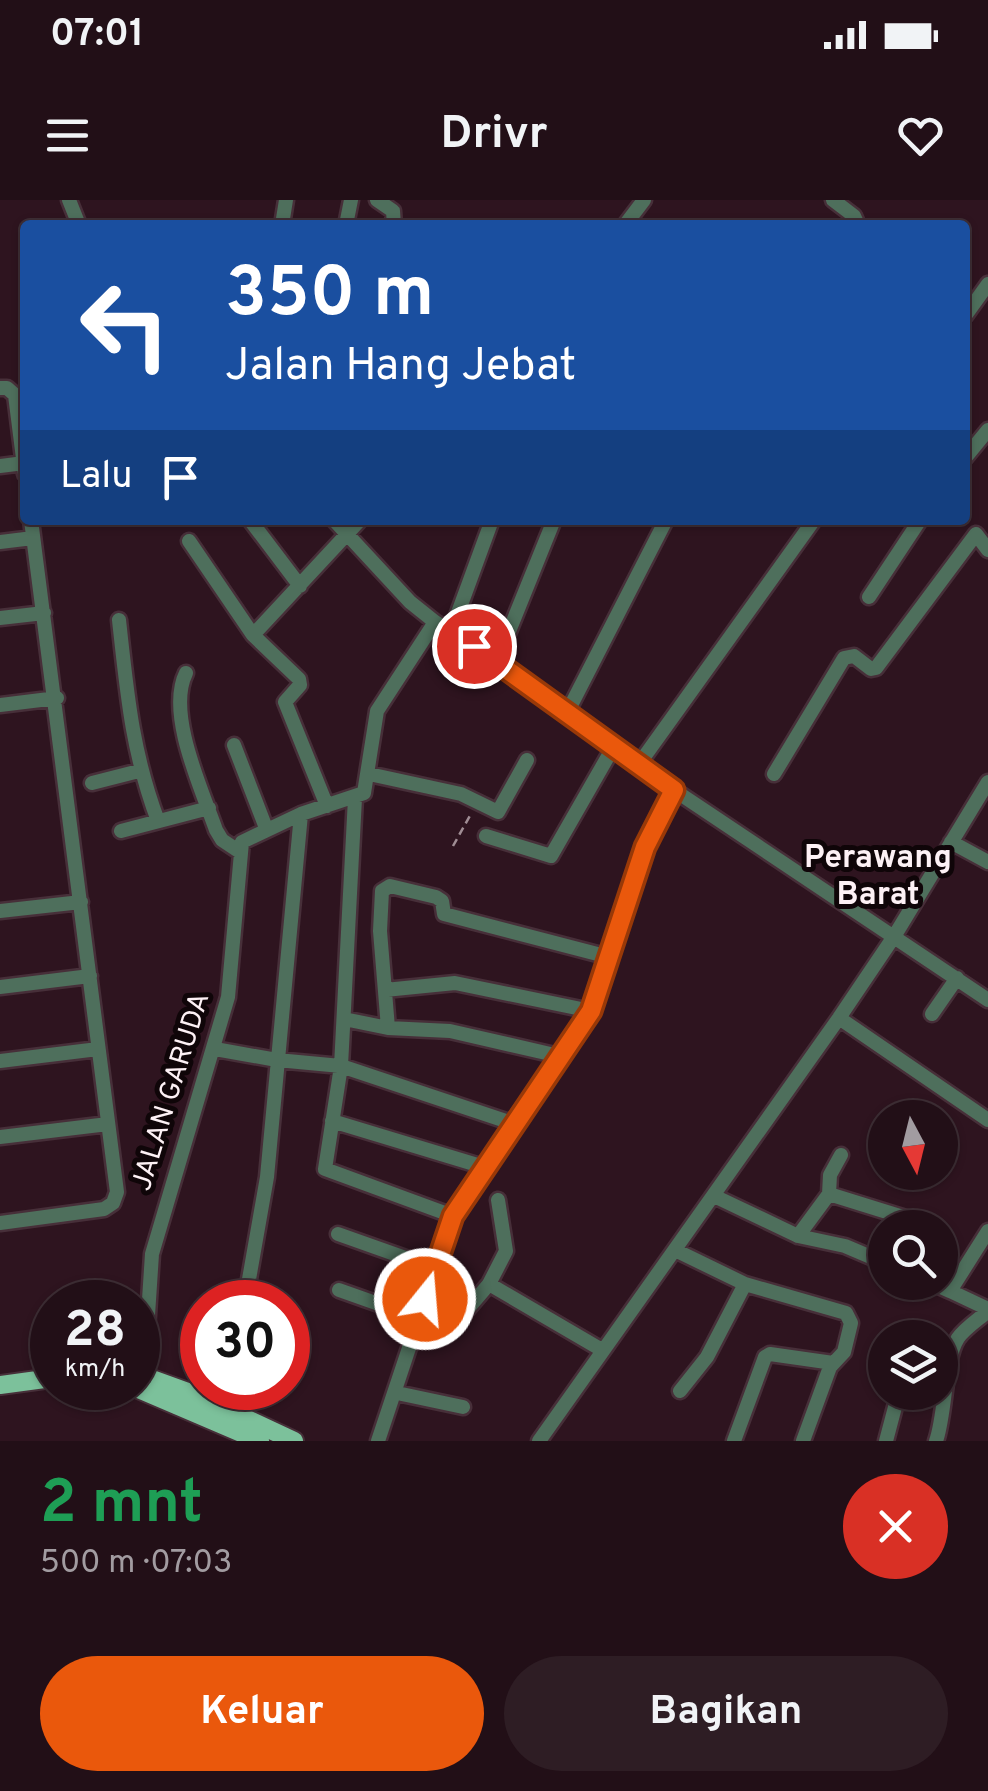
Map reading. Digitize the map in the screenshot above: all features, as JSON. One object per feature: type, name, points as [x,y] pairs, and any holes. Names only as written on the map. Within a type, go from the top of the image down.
[{"type":"main road","points":[[0,1374],[30,1370]]},
{"type":"main road","points":[[0,1385],[30,1381]]},
{"type":"main road","points":[[160,1390],[260,1441]]},
{"type":"main road","points":[[242,1410],[294,1441]]},
{"type":"street","points":[[377,200],[393,211],[394,220]]},
{"type":"street","points":[[629,220],[644,200]]},
{"type":"street","points":[[832,200],[856,220]]},
{"type":"street","points":[[970,309],[988,284]]},
{"type":"street","points":[[0,388],[15,394],[20,436]]},
{"type":"street","points":[[970,452],[988,430]]},
{"type":"street","points":[[0,1222],[110,1206],[117,1192],[57,698],[32,525]]},
{"type":"street","points":[[254,525],[300,586]]},
{"type":"street","points":[[338,525],[410,602],[435,622],[497,661],[674,790],[988,1000]]},
{"type":"street","points":[[253,636],[355,525]]},
{"type":"street","points":[[452,632],[490,525]]},
{"type":"street","points":[[497,661],[552,525]]},
{"type":"street","points":[[567,713],[663,525]]},
{"type":"street","points":[[639,764],[810,525]]},
{"type":"street","points":[[870,597],[917,525]]},
{"type":"street","points":[[0,542],[33,538]]},
{"type":"street","points":[[188,541],[253,636],[298,679],[300,685],[285,702],[327,806]]},
{"type":"street","points":[[774,774],[844,658],[854,656],[871,669],[876,668],[984,543]]},
{"type":"street","points":[[0,618],[44,613]]},
{"type":"street","points":[[119,620],[139,772],[158,822]]},
{"type":"street","points":[[186,673],[179,692],[184,734],[222,840],[240,852],[242,842],[266,828],[364,793],[378,710],[435,622]]},
{"type":"street","points":[[0,705],[57,698]]},
{"type":"street","points":[[234,745],[266,828]]},
{"type":"street","points":[[486,836],[551,856],[614,746]]},
{"type":"street","points":[[369,774],[460,794],[498,812],[527,760]]},
{"type":"street","points":[[92,783],[139,772]]},
{"type":"street","points":[[539,1441],[839,1018],[951,842],[982,802],[988,782]]},
{"type":"street","points":[[378,1441],[453,1216],[591,1011],[645,847],[674,790]]},
{"type":"street","points":[[355,798],[341,1066],[324,1164],[328,1172],[453,1216]]},
{"type":"street","points":[[121,831],[208,808]]},
{"type":"street","points":[[249,1280],[268,1177],[301,814]]},
{"type":"street","points":[[951,842],[988,862]]},
{"type":"street","name":"JALAN GARUDA","points":[[149,1280],[158,1224],[228,997],[240,852]]},
{"type":"street","points":[[388,1028],[380,908],[382,891],[390,886],[440,898],[444,914],[609,957]]},
{"type":"street","points":[[0,911],[81,902]]},
{"type":"street","points":[[0,987],[90,976]]},
{"type":"street","points":[[932,1014],[957,978]]},
{"type":"street","points":[[385,990],[455,982],[591,1011]]},
{"type":"street","points":[[839,1018],[988,1120]]},
{"type":"street","points":[[344,1019],[388,1028],[450,1031],[560,1056]]},
{"type":"street","points":[[0,1061],[98,1049]]},
{"type":"street","points":[[215,1049],[341,1066],[512,1123]]},
{"type":"street","points":[[332,1121],[484,1167]]},
{"type":"street","points":[[0,1137],[108,1124]]},
{"type":"street","points":[[798,1236],[829,1194],[830,1175],[842,1154]]},
{"type":"street","points":[[829,1194],[880,1210]]},
{"type":"street","points":[[714,1196],[798,1236],[845,1246],[868,1256]]},
{"type":"street","points":[[425,1299],[466,1311],[490,1284],[506,1250],[498,1200]]},
{"type":"street","points":[[958,1278],[988,1230]]},
{"type":"street","points":[[338,1234],[434,1268]]},
{"type":"street","points":[[675,1250],[745,1284],[850,1316],[844,1352],[833,1363],[803,1441]]},
{"type":"street","points":[[490,1284],[602,1350]]},
{"type":"street","points":[[680,1391],[708,1357],[745,1284]]},
{"type":"street","points":[[338,1290],[421,1319]]},
{"type":"street","points":[[936,1441],[946,1412],[953,1348],[958,1337],[988,1310],[958,1295]]},
{"type":"street","points":[[734,1441],[765,1357],[770,1354],[833,1363]]},
{"type":"street","points":[[396,1393],[463,1406]]},
{"type":"street","points":[[886,1441],[894,1410]]},
{"type":"path","points":[[453,846],[477,802]]},
{"type":"district","name":"Perawang Barat","points":[[878,878]]},
{"type":"route","points":[[425,1299],[453,1216],[591,1011],[645,847],[674,790],[474,646]]}]
